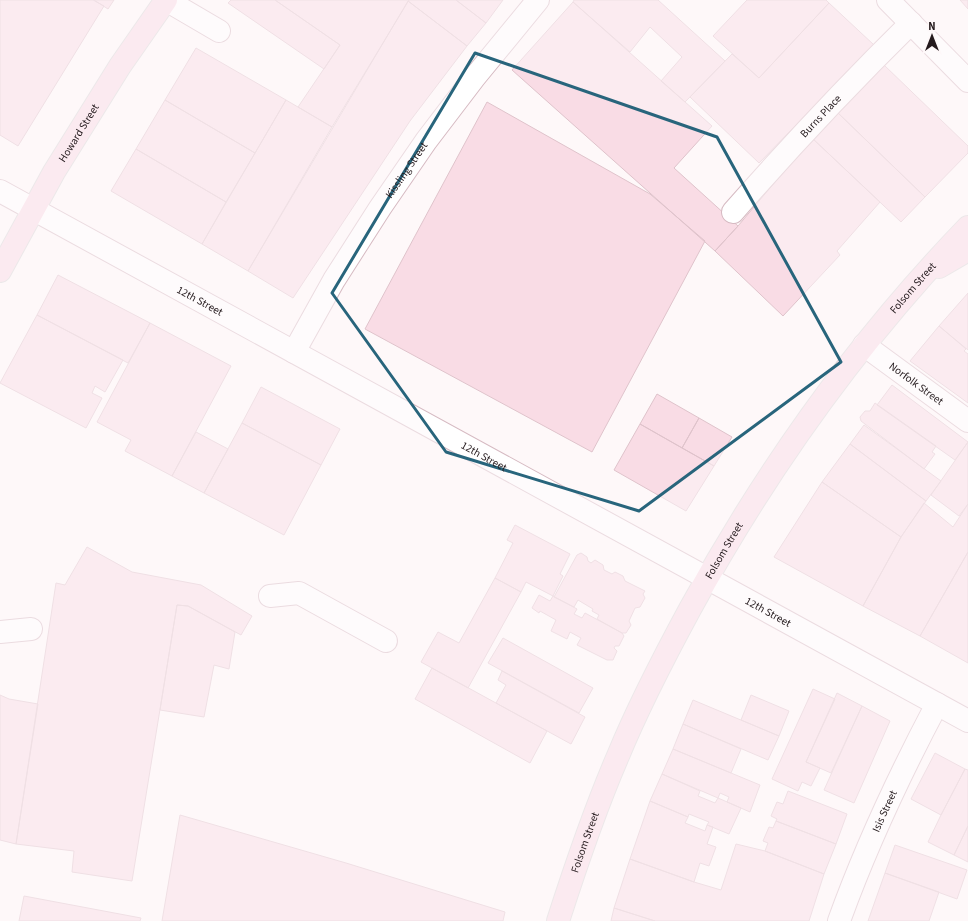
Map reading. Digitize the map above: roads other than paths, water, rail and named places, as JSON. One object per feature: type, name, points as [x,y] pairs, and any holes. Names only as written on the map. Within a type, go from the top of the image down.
[{"type":"main road","name":"Howard Street","points":[[0,271],[54,172],[120,66],[166,0]]},
{"type":"main road","name":"Folsom Street","points":[[558,921],[617,756],[656,674],[707,578],[740,521],[777,463],[822,399],[864,345],[922,276],[968,227]]},
{"type":"main road","points":[[922,276],[968,250]]},
{"type":"street","points":[[166,0],[219,31]]},
{"type":"street","points":[[888,0],[968,81]]},
{"type":"street","name":"Kissling Street","points":[[294,352],[334,280],[380,208],[426,141],[532,2]]},
{"type":"street","name":"Burns Place","points":[[733,212],[864,69],[911,23]]},
{"type":"street","name":"12th Street","points":[[0,191],[968,721]]},
{"type":"street","name":"Norfolk Street","points":[[864,345],[968,422]]},
{"type":"street","points":[[270,596],[299,593],[386,641]]},
{"type":"street","points":[[0,632],[31,629]]},
{"type":"street","name":"Isis Street","points":[[839,921],[886,807],[937,704]]}]
